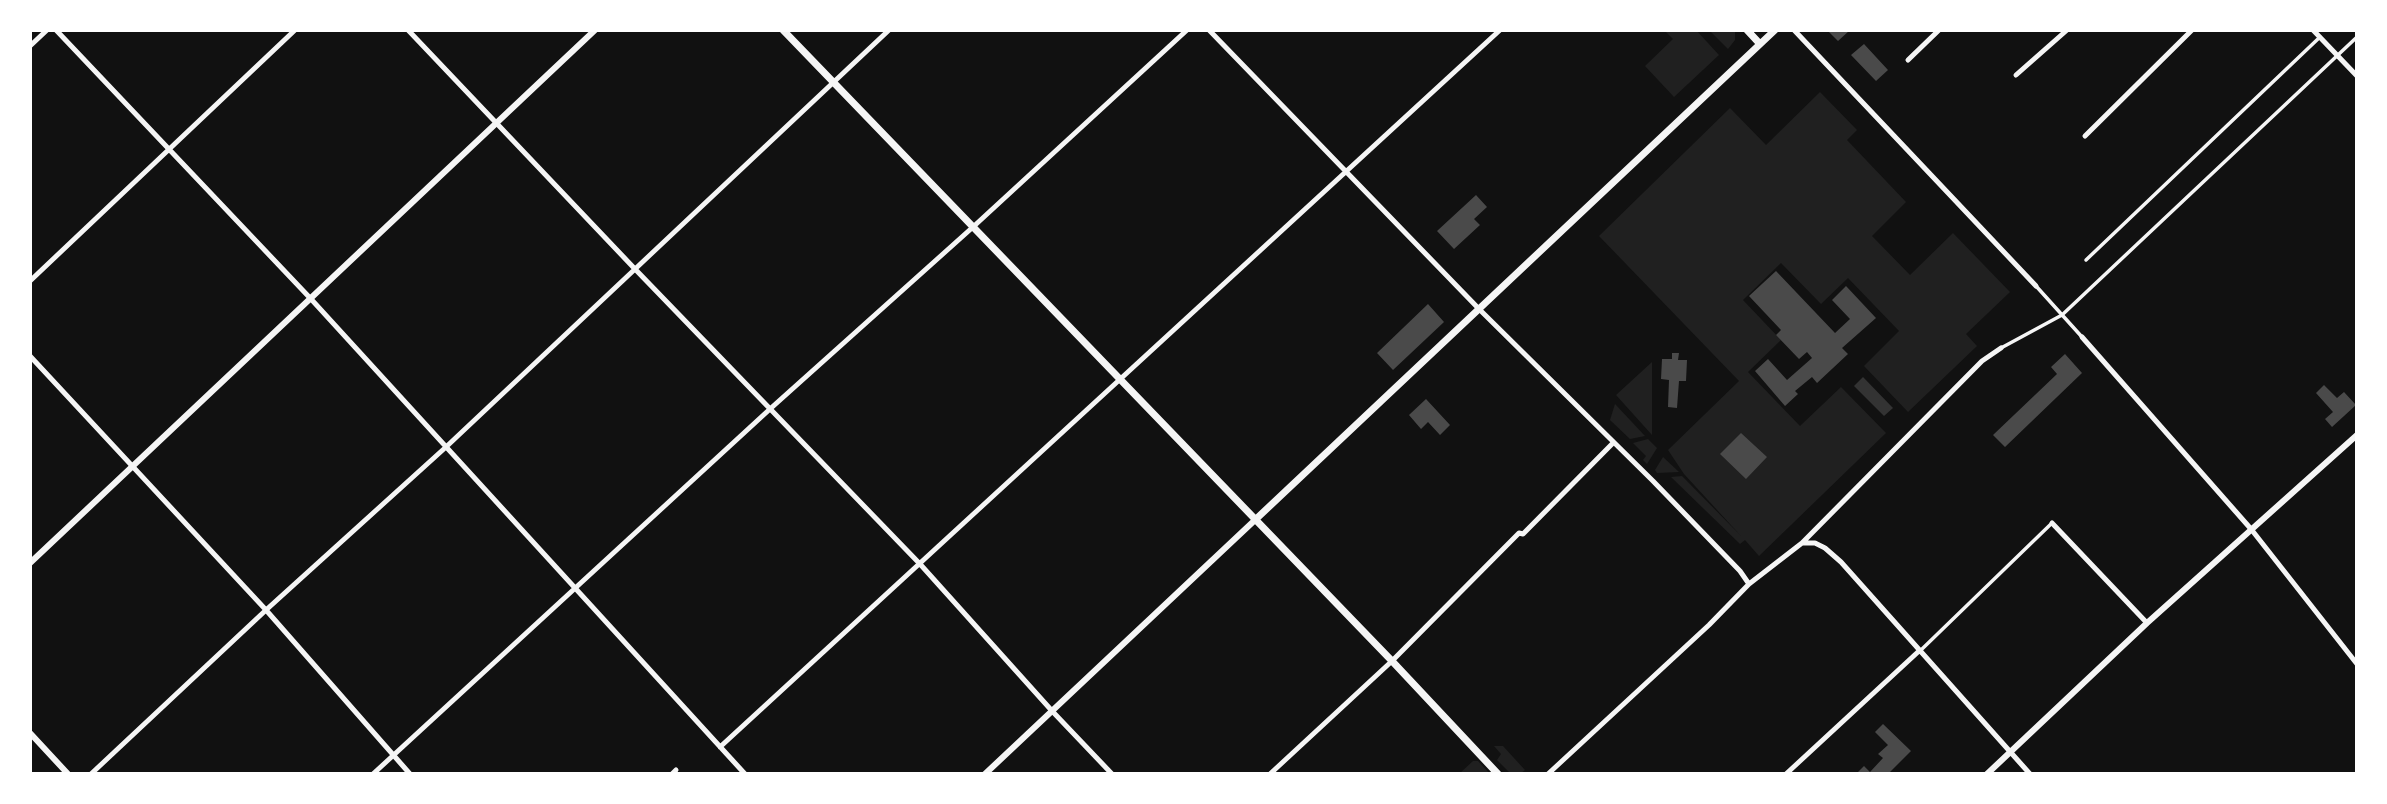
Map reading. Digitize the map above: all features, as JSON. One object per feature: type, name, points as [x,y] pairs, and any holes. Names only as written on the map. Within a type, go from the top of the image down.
[{"type":"main road","points":[[783,30],[1498,774]]},
{"type":"main road","points":[[1747,30],[1760,44]]},
{"type":"main road","points":[[1255,520],[1775,30]]},
{"type":"street","points":[[30,46],[47,30]]},
{"type":"street","points":[[56,30],[311,299],[745,774]]},
{"type":"street","points":[[30,281],[295,30]]},
{"type":"street","points":[[408,30],[920,564],[1112,774]]},
{"type":"street","points":[[30,563],[595,30]]},
{"type":"street","points":[[91,774],[446,447],[889,30]]},
{"type":"street","points":[[373,774],[1187,30]]},
{"type":"street","points":[[1209,30],[1480,310],[1740,570],[1749,584]]},
{"type":"street","points":[[720,747],[1500,30]]},
{"type":"street","points":[[1794,30],[2082,337],[2251,529],[2357,664]]},
{"type":"street","points":[[1908,60],[1940,30]]},
{"type":"street","points":[[2016,75],[2067,30]]},
{"type":"street","points":[[2085,136],[2192,30]]},
{"type":"street","points":[[2313,30],[2357,76]]},
{"type":"street","points":[[2086,260],[2320,37]]},
{"type":"street","points":[[1548,774],[1709,625],[1749,584],[1802,543],[1982,361],[2062,315],[2357,37]]},
{"type":"street","points":[[30,356],[266,610],[410,774]]},
{"type":"street","points":[[1987,774],[2147,623],[2357,435]]},
{"type":"street","points":[[1270,774],[1392,661],[1613,443]]},
{"type":"street","points":[[985,774],[1255,520]]},
{"type":"street","points":[[1786,774],[2052,523],[2147,623]]},
{"type":"street","points":[[1802,543],[1815,543],[1841,562],[2030,774]]},
{"type":"street","points":[[30,733],[68,774]]},
{"type":"shaded area","points":[[1664,30],[1696,30],[1719,55],[1674,97],[1645,66],[1673,39]]},
{"type":"shaded area","points":[[1709,30],[1735,30],[1735,40],[1728,49]]},
{"type":"shaded area","points":[[1820,92],[1857,130],[1847,140],[1906,202],[1872,236],[1910,275],[1953,233],[2010,292],[1966,334],[1977,346],[1908,412],[1864,366],[1899,331],[1848,278],[1821,304],[1781,263],[1743,300],[1781,340],[1748,372],[1800,426],[1841,387],[1886,433],[1759,556],[1745,540],[1740,544],[1671,477],[1682,476],[1741,536],[1684,474],[1668,450],[1739,381],[1599,236],[1730,108],[1766,145]]},
{"type":"shaded area","points":[[1652,362],[1652,435],[1616,395]]},
{"type":"shaded area","points":[[1863,377],[1893,408],[1884,416],[1854,386]]},
{"type":"shaded area","points":[[1615,404],[1645,436],[1630,439],[1610,420]]},
{"type":"shaded area","points":[[1648,439],[1657,448],[1647,464],[1643,460],[1646,456],[1633,443]]},
{"type":"shaded area","points":[[1663,457],[1679,472],[1657,473],[1655,470]]},
{"type":"shaded area","points":[[1494,746],[1503,746],[1525,770],[1520,774],[1511,774],[1497,760],[1501,754]]},
{"type":"shaded area","points":[[1473,761],[1478,761],[1490,774],[1460,773]]},
{"type":"building","points":[[1827,30],[1847,30],[1849,31],[1838,41]]},
{"type":"building","points":[[1864,44],[1888,70],[1876,81],[1851,55]]},
{"type":"building","points":[[1476,195],[1487,207],[1474,219],[1480,225],[1454,249],[1437,231]]},
{"type":"building","points":[[1776,271],[1835,333],[1850,319],[1832,300],[1846,286],[1876,318],[1842,348],[1848,354],[1817,383],[1812,377],[1795,391],[1798,394],[1785,406],[1755,371],[1768,359],[1787,380],[1812,358],[1807,352],[1799,359],[1776,335],[1781,330],[1749,296]]},
{"type":"building","points":[[1428,304],[1444,322],[1393,370],[1377,353]]},
{"type":"building","points":[[1672,353],[1679,353],[1678,360],[1687,360],[1686,381],[1679,381],[1677,408],[1668,407],[1669,380],[1661,379],[1662,359],[1672,359]]},
{"type":"building","points":[[2065,354],[2082,373],[2005,447],[1993,435],[2057,374],[2051,367]]},
{"type":"building","points":[[2324,385],[2337,398],[2344,392],[2356,405],[2332,427],[2325,419],[2333,412],[2316,393]]},
{"type":"building","points":[[1426,399],[1450,425],[1440,435],[1428,422],[1421,429],[1409,415]]},
{"type":"building","points":[[1741,433],[1767,457],[1746,479],[1720,454]]},
{"type":"building","points":[[1883,724],[1911,751],[1888,774],[1856,774],[1864,766],[1870,772],[1883,758],[1878,754],[1888,745],[1875,732]]}]
